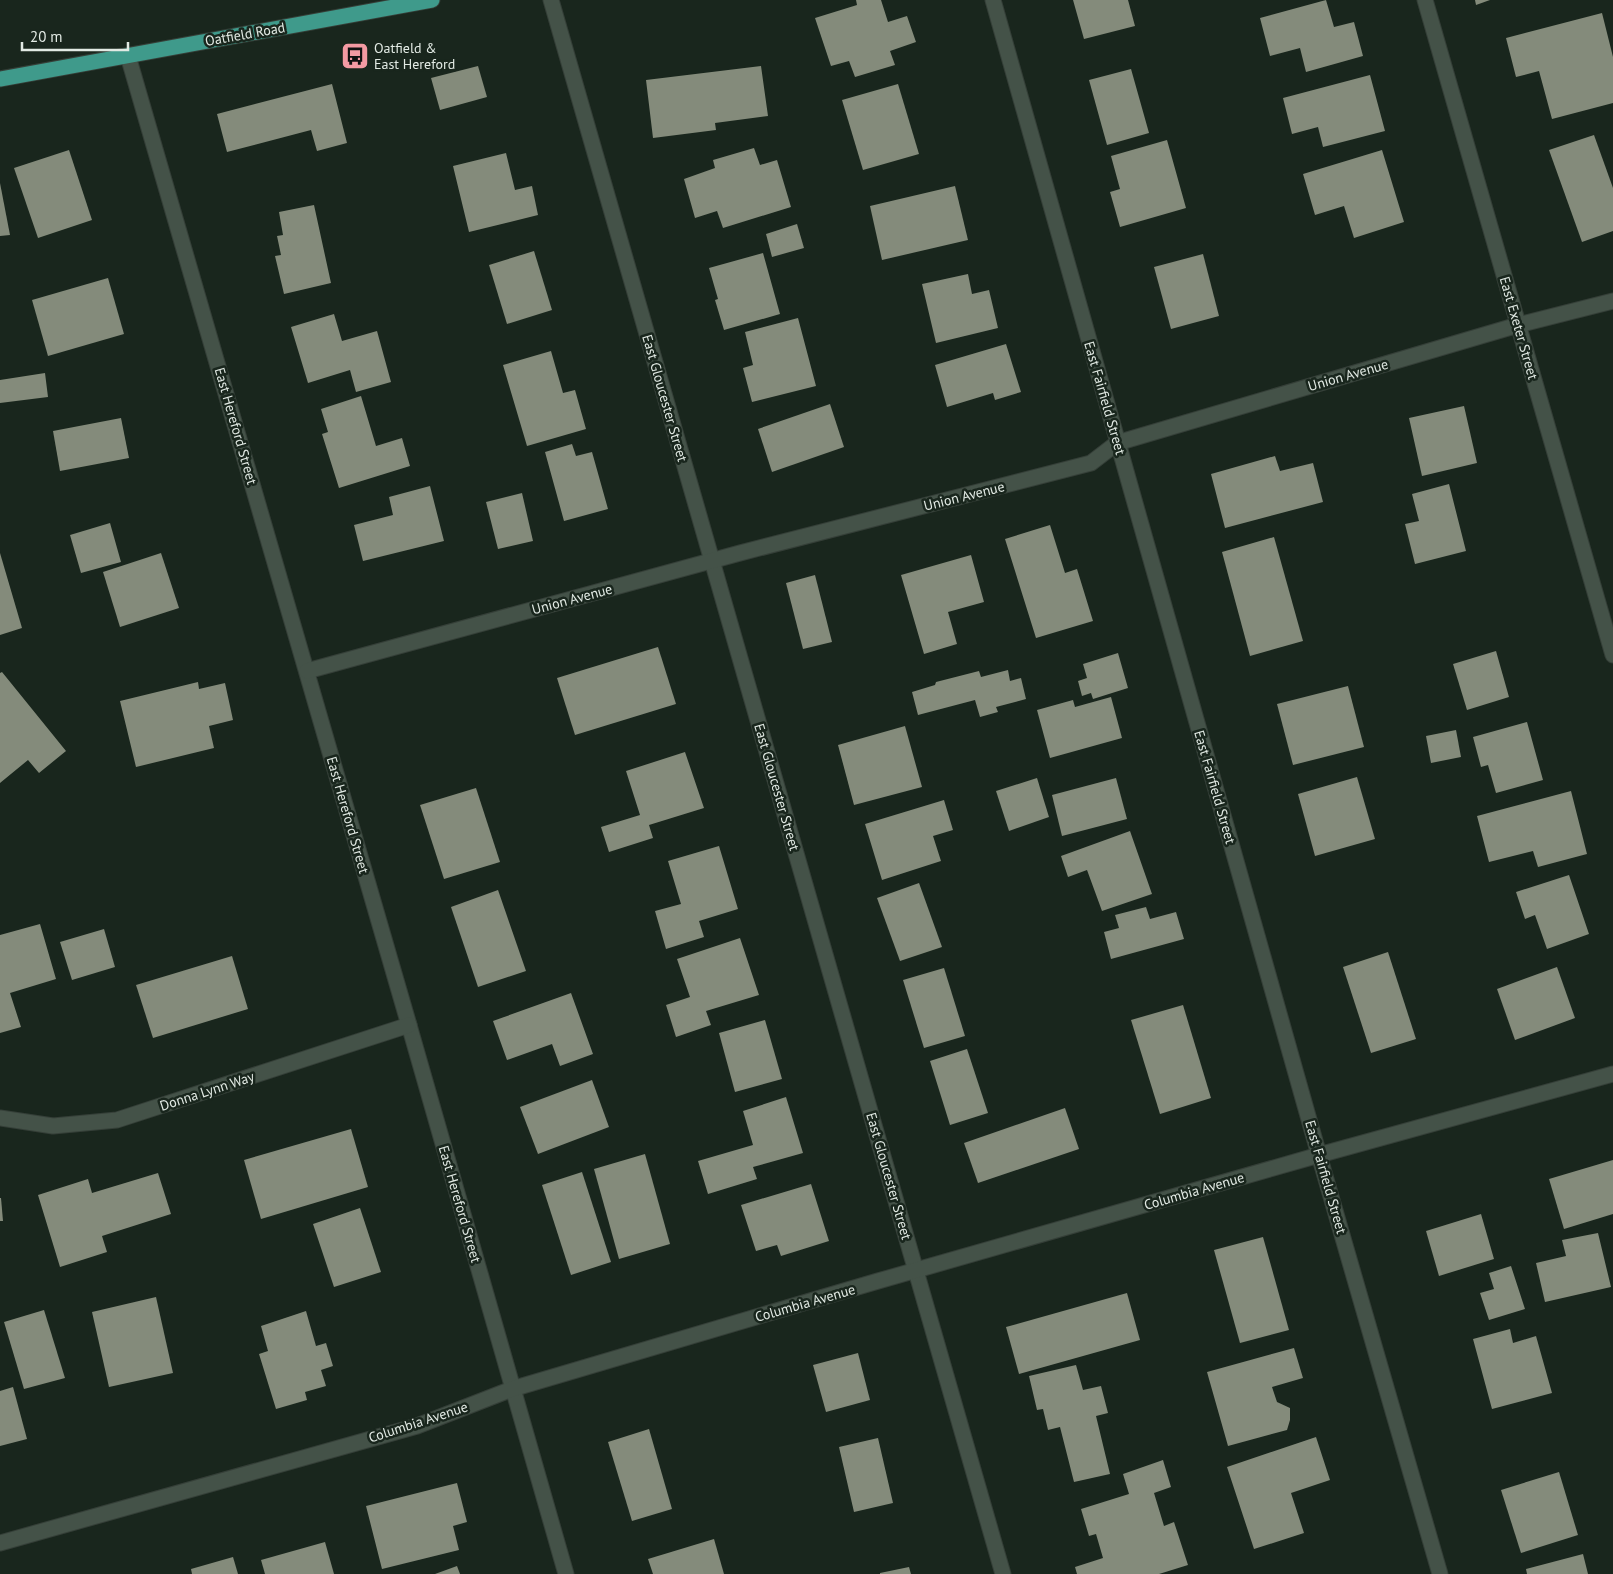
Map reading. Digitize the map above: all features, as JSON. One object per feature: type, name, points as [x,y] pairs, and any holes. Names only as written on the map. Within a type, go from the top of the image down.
[{"type":"main road","name":"Oatfield Road","points":[[0,79],[432,0]]},
{"type":"street","name":"East Gloucester Street","points":[[551,0],[1003,1574]]},
{"type":"street","name":"East Fairfield Street","points":[[992,0],[1319,1155],[1440,1574]]},
{"type":"street","name":"East Exeter Street","points":[[1425,0],[1613,655]]},
{"type":"street","name":"East Hereford Street","points":[[128,56],[566,1574]]},
{"type":"street","name":"Union Avenue","points":[[307,671],[712,561],[1091,464],[1118,443],[1518,325],[1613,301]]},
{"type":"street","name":"Donna Lynn Way","points":[[0,1118],[53,1126],[117,1120],[409,1025]]},
{"type":"street","name":"Columbia Avenue","points":[[0,1543],[417,1426],[512,1389],[916,1270],[1319,1155],[1613,1074]]},
{"type":"building","points":[[856,0],[881,0],[888,22],[907,16],[916,42],[890,51],[895,65],[855,77],[849,61],[831,66],[815,18],[857,5]]},
{"type":"building","points":[[1073,0],[1128,0],[1135,26],[1084,39]]},
{"type":"building","points":[[1326,0],[1334,27],[1354,22],[1363,56],[1306,72],[1300,48],[1270,56],[1260,18]]},
{"type":"building","points":[[1475,0],[1490,0],[1476,5]]},
{"type":"building","points":[[1602,13],[1613,57],[1613,103],[1552,119],[1539,71],[1516,77],[1506,38]]},
{"type":"building","points":[[478,66],[487,97],[440,110],[431,78]]},
{"type":"building","points":[[761,66],[768,116],[715,123],[716,130],[653,138],[646,80]]},
{"type":"building","points":[[1131,69],[1149,133],[1107,145],[1089,80]]},
{"type":"building","points":[[1370,75],[1385,131],[1323,147],[1318,127],[1292,134],[1283,98]]},
{"type":"building","points":[[332,84],[347,143],[317,151],[311,130],[227,152],[217,114]]},
{"type":"building","points":[[898,84],[919,154],[863,170],[842,100]]},
{"type":"building","points":[[1594,135],[1613,188],[1613,231],[1582,242],[1549,150]]},
{"type":"building","points":[[1167,140],[1186,208],[1120,227],[1110,192],[1120,189],[1111,156]]},
{"type":"building","points":[[754,148],[760,165],[777,160],[791,207],[723,228],[717,211],[695,218],[684,179],[715,168],[713,160]]},
{"type":"building","points":[[69,150],[92,220],[38,238],[14,168]]},
{"type":"building","points":[[1382,150],[1404,222],[1354,238],[1344,206],[1315,215],[1303,174]]},
{"type":"building","points":[[506,153],[515,190],[532,186],[538,215],[469,232],[453,166]]},
{"type":"building","points":[[0,183],[10,235],[0,236]]},
{"type":"building","points":[[955,186],[968,240],[882,260],[870,206]]},
{"type":"building","points":[[314,205],[331,283],[284,294],[275,256],[281,255],[277,236],[283,235],[279,212]]},
{"type":"building","points":[[797,224],[804,248],[772,257],[766,234]]},
{"type":"building","points":[[534,251],[552,310],[507,324],[489,265]]},
{"type":"building","points":[[763,253],[780,314],[724,330],[715,300],[718,299],[709,268]]},
{"type":"building","points":[[1203,254],[1219,316],[1171,329],[1154,267]]},
{"type":"building","points":[[968,274],[972,294],[989,290],[998,328],[936,343],[922,284]]},
{"type":"building","points":[[108,278],[124,334],[48,356],[32,300]]},
{"type":"building","points":[[334,314],[342,341],[377,331],[391,382],[356,392],[350,370],[308,383],[291,327]]},
{"type":"building","points":[[798,318],[816,386],[752,402],[743,368],[753,365],[745,332]]},
{"type":"building","points":[[1006,344],[1021,392],[995,400],[993,393],[947,407],[935,365]]},
{"type":"building","points":[[551,351],[563,393],[575,390],[586,429],[527,446],[503,365]]},
{"type":"building","points":[[45,373],[48,397],[0,403],[0,380]]},
{"type":"building","points":[[361,396],[376,446],[402,438],[410,466],[339,488],[322,434],[328,432],[321,409]]},
{"type":"building","points":[[830,404],[844,447],[772,472],[758,429]]},
{"type":"building","points":[[1464,406],[1477,463],[1422,476],[1409,418]]},
{"type":"building","points":[[121,418],[129,458],[60,471],[53,431]]},
{"type":"building","points":[[572,444],[576,456],[592,452],[608,509],[564,521],[545,452]]},
{"type":"building","points":[[1275,456],[1280,471],[1313,463],[1323,502],[1225,528],[1211,474]]},
{"type":"building","points":[[1449,484],[1466,551],[1415,564],[1405,524],[1419,521],[1412,494]]},
{"type":"building","points":[[430,486],[444,541],[363,561],[354,525],[393,515],[389,497]]},
{"type":"building","points":[[522,493],[533,541],[498,549],[486,502]]},
{"type":"building","points":[[110,523],[121,562],[81,573],[70,535]]},
{"type":"building","points":[[1050,525],[1065,573],[1077,569],[1093,621],[1036,638],[1005,539]]},
{"type":"building","points":[[1274,537],[1303,641],[1250,656],[1222,552]]},
{"type":"building","points":[[0,553],[22,628],[0,635]]},
{"type":"building","points":[[161,553],[179,608],[120,627],[103,572]]},
{"type":"building","points":[[971,555],[984,602],[948,612],[957,644],[924,654],[901,575]]},
{"type":"building","points":[[815,575],[832,642],[803,649],[786,583]]},
{"type":"building","points":[[658,647],[676,704],[575,735],[557,678]]},
{"type":"building","points":[[1496,651],[1509,697],[1467,710],[1453,664]]},
{"type":"building","points":[[1118,653],[1128,688],[1093,699],[1091,693],[1082,696],[1078,681],[1087,678],[1083,664]]},
{"type":"building","points":[[1008,670],[1010,681],[1021,678],[1026,699],[996,707],[998,712],[980,717],[975,700],[918,715],[912,692],[935,685],[936,682],[979,671],[981,677]]},
{"type":"building","points":[[2,672],[66,751],[39,773],[28,760],[0,783],[0,673]]},
{"type":"building","points":[[198,682],[199,689],[225,683],[233,720],[209,726],[214,748],[136,767],[120,701]]},
{"type":"building","points":[[1348,686],[1364,747],[1293,765],[1277,704]]},
{"type":"building","points":[[1111,697],[1122,738],[1050,758],[1037,710],[1073,700],[1075,707]]},
{"type":"building","points":[[1527,722],[1543,780],[1496,793],[1488,765],[1481,767],[1473,737]]},
{"type":"building","points":[[905,726],[922,787],[854,805],[838,745]]},
{"type":"building","points":[[1456,730],[1461,757],[1431,763],[1426,736]]},
{"type":"building","points":[[685,752],[704,808],[649,825],[653,838],[609,852],[601,827],[640,815],[626,771]]},
{"type":"building","points":[[1357,777],[1375,839],[1315,856],[1298,794]]},
{"type":"building","points":[[1037,778],[1049,817],[1009,831],[996,791]]},
{"type":"building","points":[[1116,778],[1127,819],[1062,836],[1052,795]]},
{"type":"building","points":[[476,788],[500,862],[444,879],[420,805]]},
{"type":"building","points":[[1571,791],[1587,854],[1538,867],[1533,851],[1489,862],[1477,816]]},
{"type":"building","points":[[944,800],[953,830],[933,836],[941,861],[882,880],[865,824]]},
{"type":"building","points":[[1130,831],[1152,894],[1102,911],[1087,870],[1068,877],[1061,856]]},
{"type":"building","points":[[719,846],[738,909],[699,921],[704,937],[666,949],[655,911],[681,904],[668,861]]},
{"type":"building","points":[[1569,875],[1589,934],[1547,949],[1535,915],[1525,919],[1516,892]]},
{"type":"building","points":[[919,883],[942,947],[900,961],[877,898]]},
{"type":"building","points":[[498,890],[526,971],[478,987],[451,907]]},
{"type":"building","points":[[1146,907],[1150,919],[1176,912],[1184,939],[1111,959],[1104,932],[1119,928],[1115,915]]},
{"type":"building","points":[[40,924],[56,979],[10,993],[21,1027],[0,1033],[0,935]]},
{"type":"building","points":[[104,929],[115,967],[72,980],[60,942]]},
{"type":"building","points":[[740,938],[759,995],[706,1011],[711,1025],[676,1037],[666,1005],[690,997],[677,959]]},
{"type":"building","points":[[1388,952],[1416,1039],[1371,1053],[1343,967]]},
{"type":"building","points":[[232,956],[248,1009],[153,1038],[136,985]]},
{"type":"building","points":[[1557,967],[1575,1018],[1515,1040],[1497,989]]},
{"type":"building","points":[[944,968],[965,1036],[924,1048],[903,980]]},
{"type":"building","points":[[571,993],[593,1054],[560,1066],[552,1044],[507,1060],[493,1021]]},
{"type":"building","points":[[1183,1005],[1211,1098],[1160,1114],[1131,1020]]},
{"type":"building","points":[[765,1020],[782,1079],[735,1092],[719,1033]]},
{"type":"building","points":[[967,1049],[988,1113],[950,1125],[930,1061]]},
{"type":"building","points":[[592,1080],[609,1127],[538,1154],[520,1107]]},
{"type":"building","points":[[786,1097],[803,1153],[753,1167],[757,1179],[708,1194],[698,1161],[753,1145],[743,1111]]},
{"type":"building","points":[[1065,1108],[1079,1149],[978,1183],[964,1143]]},
{"type":"building","points":[[351,1129],[368,1187],[261,1219],[244,1160]]},
{"type":"building","points":[[645,1154],[670,1244],[619,1259],[594,1169]]},
{"type":"building","points":[[1613,1160],[1613,1214],[1564,1229],[1549,1179]]},
{"type":"building","points":[[582,1172],[611,1262],[571,1275],[542,1185]]},
{"type":"building","points":[[158,1173],[171,1214],[102,1236],[107,1252],[60,1267],[38,1195],[88,1179],[92,1193]]},
{"type":"building","points":[[811,1184],[829,1241],[781,1256],[777,1245],[756,1251],[741,1205]]},
{"type":"building","points":[[1,1198],[3,1221],[0,1221]]},
{"type":"building","points":[[360,1208],[381,1272],[334,1287],[313,1224]]},
{"type":"building","points":[[1481,1214],[1494,1259],[1439,1276],[1426,1231]]},
{"type":"building","points":[[1598,1233],[1611,1287],[1545,1302],[1536,1263],[1566,1256],[1562,1240]]},
{"type":"building","points":[[1263,1237],[1289,1330],[1240,1343],[1214,1250]]},
{"type":"building","points":[[1511,1266],[1525,1309],[1489,1320],[1480,1293],[1494,1289],[1489,1273]]},
{"type":"building","points":[[1127,1293],[1140,1340],[1019,1374],[1006,1327]]},
{"type":"building","points":[[156,1297],[173,1373],[109,1387],[92,1312]]},
{"type":"building","points":[[44,1310],[65,1378],[24,1389],[4,1322]]},
{"type":"building","points":[[306,1311],[316,1346],[326,1343],[333,1366],[321,1370],[326,1386],[305,1392],[307,1400],[276,1409],[259,1354],[268,1351],[261,1326]]},
{"type":"building","points":[[1510,1329],[1513,1343],[1536,1336],[1552,1393],[1492,1409],[1473,1339]]},
{"type":"building","points":[[1294,1348],[1303,1378],[1272,1387],[1277,1402],[1290,1408],[1290,1420],[1287,1430],[1228,1446],[1207,1372]]},
{"type":"building","points":[[858,1353],[870,1400],[826,1412],[813,1365]]},
{"type":"building","points":[[1076,1365],[1083,1390],[1101,1386],[1108,1413],[1096,1416],[1110,1474],[1074,1482],[1060,1427],[1048,1430],[1043,1409],[1037,1410],[1029,1376]]},
{"type":"building","points":[[13,1387],[27,1439],[0,1446],[0,1391]]},
{"type":"building","points":[[649,1429],[672,1509],[632,1521],[608,1442]]},
{"type":"building","points":[[1316,1437],[1330,1480],[1291,1493],[1304,1533],[1254,1549],[1227,1467]]},
{"type":"building","points":[[878,1438],[893,1503],[854,1512],[839,1447]]},
{"type":"building","points":[[1163,1460],[1171,1487],[1154,1493],[1164,1526],[1174,1522],[1188,1565],[1159,1574],[1077,1574],[1075,1567],[1103,1558],[1096,1534],[1089,1536],[1081,1509],[1129,1494],[1123,1474]]},
{"type":"building","points":[[1559,1472],[1578,1535],[1521,1553],[1501,1490]]},
{"type":"building","points":[[457,1483],[467,1522],[453,1526],[459,1550],[382,1569],[366,1506]]},
{"type":"building","points":[[714,1539],[724,1574],[653,1574],[648,1559]]},
{"type":"building","points":[[325,1542],[334,1574],[265,1574],[261,1560]]},
{"type":"building","points":[[1583,1554],[1588,1574],[1527,1574],[1526,1569]]},
{"type":"building","points":[[233,1557],[238,1574],[192,1574],[191,1569]]},
{"type":"building","points":[[457,1566],[460,1574],[435,1574]]},
{"type":"building","points":[[909,1567],[911,1574],[880,1574],[880,1573]]},
{"type":"place","name":"Oatfield & East Hereford","points":[[355,56]]}]
